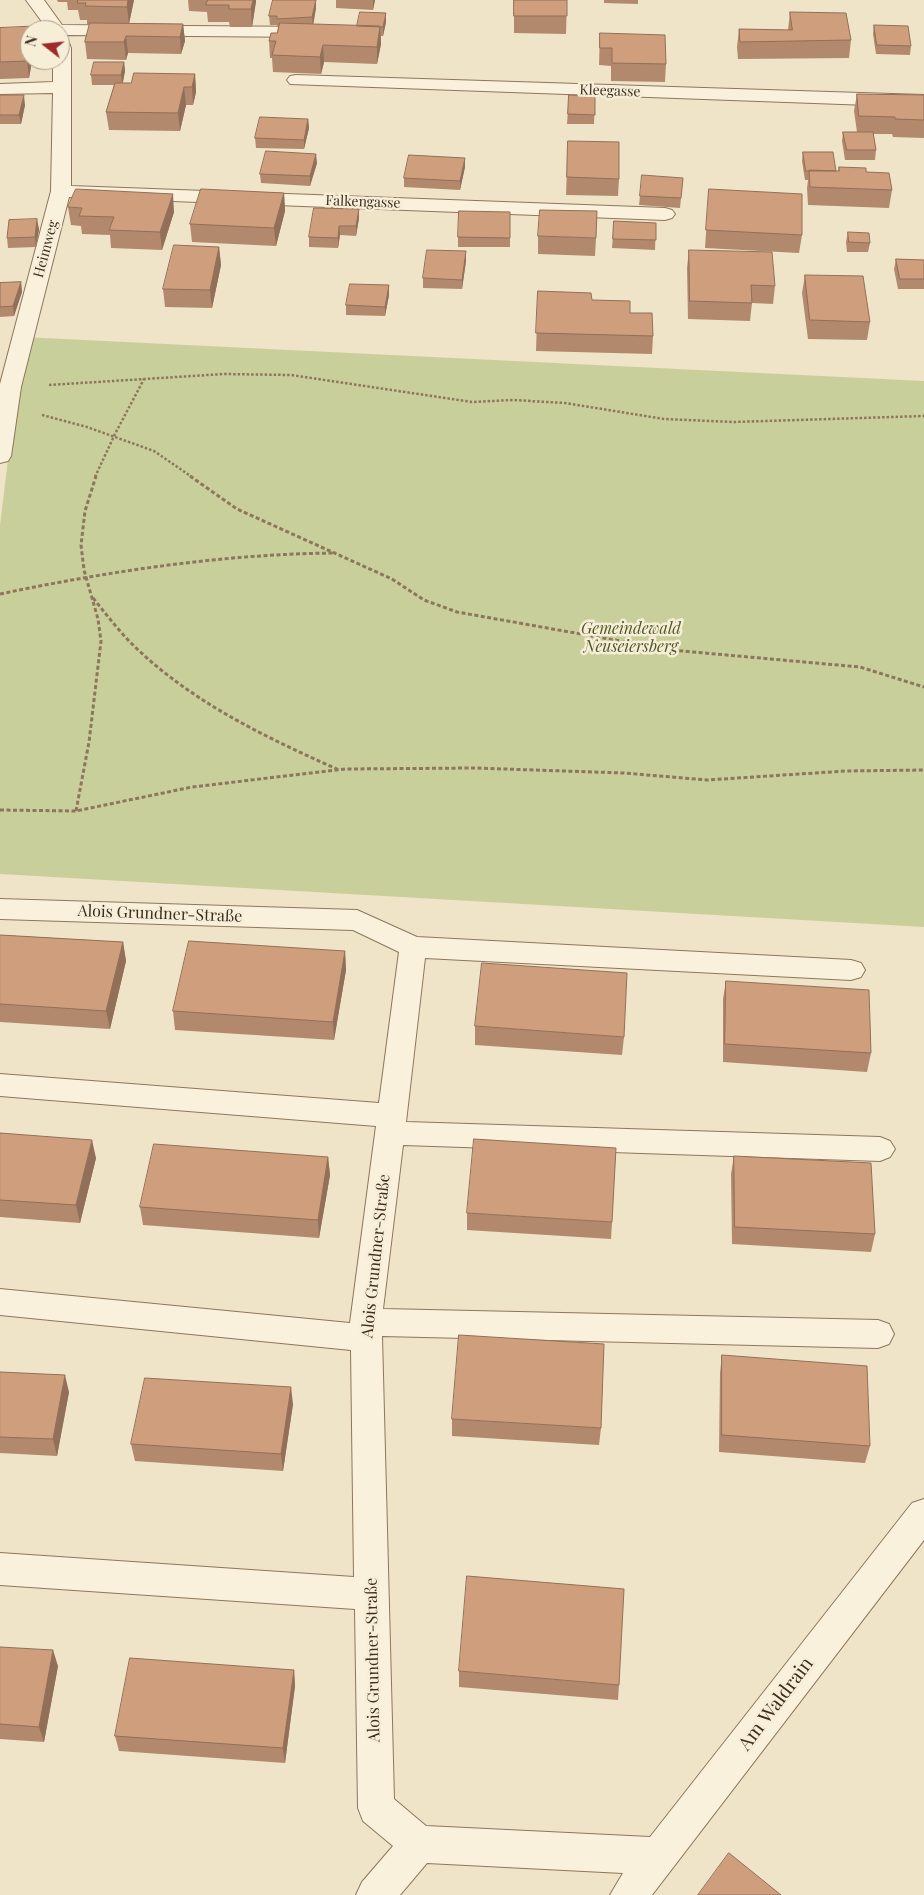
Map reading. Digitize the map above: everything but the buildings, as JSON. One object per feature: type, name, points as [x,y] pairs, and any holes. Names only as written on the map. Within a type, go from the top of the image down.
[{"type":"street","points":[[35,0],[50,20]]},
{"type":"street","points":[[70,30],[337,32]]},
{"type":"street","name":"Heimweg","points":[[0,456],[5,413],[5,387],[61,191],[61,70]]},
{"type":"street","name":"Kleegasse","points":[[296,80],[924,101]]},
{"type":"street","points":[[0,89],[62,87]]},
{"type":"street","name":"Falkengasse","points":[[61,191],[665,214]]},
{"type":"street","name":"Alois Grundner-Straße","points":[[0,909],[357,920],[413,947],[366,1330],[376,1808],[419,1844]]},
{"type":"street","points":[[413,947],[851,970]]},
{"type":"street","points":[[0,1085],[391,1125],[880,1149]]},
{"type":"street","points":[[0,1302],[366,1330],[878,1334]]},
{"type":"street","name":"Am Waldrain","points":[[629,1895],[856,1598],[924,1514]]},
{"type":"street","points":[[0,1570],[371,1594]]},
{"type":"street","points":[[375,1895],[419,1844],[659,1856]]},
{"type":"path","points":[[5,387],[224,374],[291,375],[472,402],[513,400],[565,403],[664,419],[734,422],[924,416]]},
{"type":"path","points":[[76,811],[86,767],[101,632],[85,578],[81,534],[84,510],[113,436],[144,378]]},
{"type":"path","points":[[5,413],[48,416],[154,451],[237,509],[392,579],[424,600],[457,612],[671,650],[860,667],[924,687]]},
{"type":"path","points":[[0,594],[85,578],[183,563],[279,553],[339,554]]},
{"type":"path","points":[[91,596],[133,645],[176,680],[222,713],[289,748],[340,770]]},
{"type":"path","points":[[0,810],[76,811],[192,787],[340,770],[474,768],[624,773],[707,780],[846,771],[924,770]]},
{"type":"green space","name":"Gemeindewald Neuseiersberg","points":[[23,337],[924,381],[924,927],[0,874],[0,525]]}]
